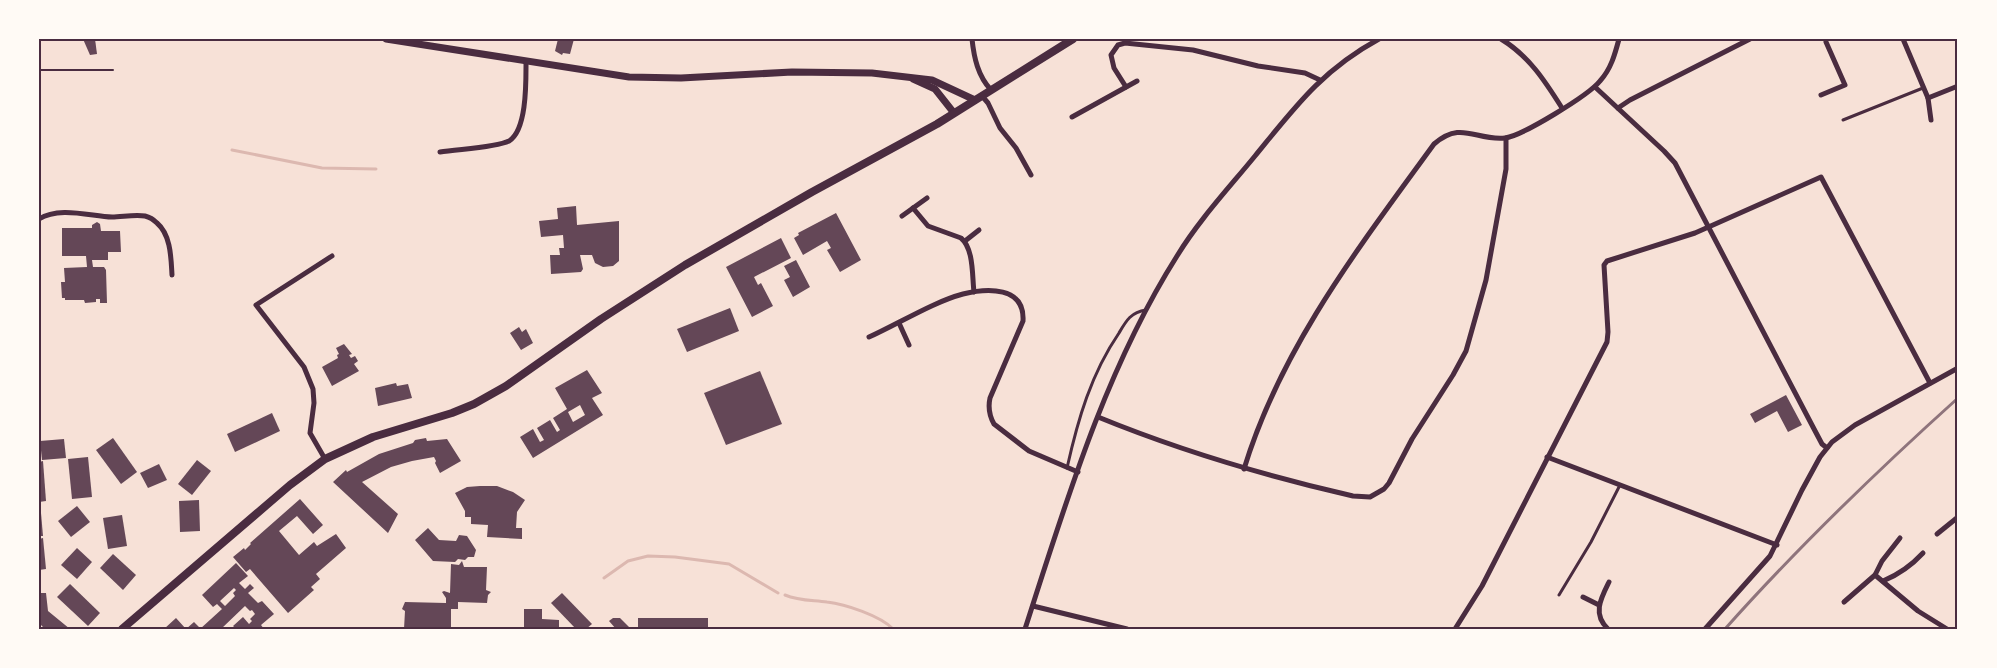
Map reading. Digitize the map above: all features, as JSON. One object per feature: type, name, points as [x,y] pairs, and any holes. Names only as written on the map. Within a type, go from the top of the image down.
[{"type":"main road","points":[[122,629],[254,514],[325,459],[361,441],[452,413],[490,395],[685,265],[954,113],[1073,39]]},
{"type":"street","points":[[386,39],[526,62],[651,78],[824,71],[872,73],[932,80],[987,103],[1000,128],[1016,148],[1031,175]]},
{"type":"street","points":[[972,39],[974,58],[985,84],[991,90]]},
{"type":"street","points":[[1025,629],[1098,417],[1146,310],[1192,233],[1294,108],[1320,80],[1346,59],[1379,39]]},
{"type":"street","points":[[1501,39],[1519,51],[1535,67],[1562,108]]},
{"type":"street","points":[[1244,469],[1260,425],[1287,364],[1306,331],[1340,275],[1434,144],[1441,138],[1463,131],[1492,138],[1506,138],[1521,134],[1595,87],[1610,66],[1619,39]]},
{"type":"street","points":[[1618,108],[1750,39]]},
{"type":"street","points":[[1903,39],[1928,98],[1931,120]]},
{"type":"street","points":[[1821,95],[1845,84],[1826,42]]},
{"type":"street","points":[[1126,87],[1112,62],[1112,55],[1122,43],[1193,50],[1258,66],[1305,73],[1320,80]]},
{"type":"street","points":[[440,152],[494,145],[508,141],[516,135],[524,109],[526,62]]},
{"type":"street","points":[[914,79],[935,89],[954,113]]},
{"type":"street","points":[[1072,117],[1137,81]]},
{"type":"street","points":[[1928,98],[1958,86]]},
{"type":"street","points":[[1595,87],[1671,158],[1822,444],[1827,448]]},
{"type":"street","points":[[1098,417],[1160,442],[1244,469],[1353,496],[1370,496],[1384,489],[1466,351],[1486,280],[1506,169],[1506,138]]},
{"type":"street","points":[[1455,629],[1482,586],[1607,342],[1605,263],[1611,259],[1695,233],[1821,177],[1930,383]]},
{"type":"street","points":[[902,216],[927,198]]},
{"type":"street","points":[[913,208],[928,226],[961,238],[965,242],[974,292]]},
{"type":"street","points":[[39,219],[48,214],[145,216],[150,218],[159,225],[166,238],[172,275]]},
{"type":"street","points":[[965,242],[979,230]]},
{"type":"street","points":[[325,459],[310,433],[314,403],[310,378],[256,305],[332,256]]},
{"type":"street","points":[[869,337],[951,299],[974,292],[997,291],[1010,294],[1019,303],[1023,315],[990,398],[988,405],[990,418],[994,424],[1029,451],[1078,472]]},
{"type":"street","points":[[899,323],[909,345]]},
{"type":"street","points":[[1705,629],[1770,556],[1802,490],[1832,442],[1958,368]]},
{"type":"street","points":[[1547,457],[1777,545]]},
{"type":"street","points":[[1937,534],[1958,517]]},
{"type":"street","points":[[1844,602],[1875,575],[1882,561],[1900,538]]},
{"type":"street","points":[[1883,581],[1912,566],[1923,552]]},
{"type":"street","points":[[1875,575],[1918,611],[1947,629]]},
{"type":"street","points":[[1608,629],[1600,620],[1599,605],[1609,582]]},
{"type":"street","points":[[1583,597],[1599,605]]},
{"type":"street","points":[[1033,606],[1127,629]]},
{"type":"lane","points":[[1843,120],[1923,88]]},
{"type":"lane","points":[[1067,468],[1082,405],[1101,360],[1129,317],[1138,311],[1146,310]]},
{"type":"lane","points":[[1559,595],[1591,542],[1620,485]]},
{"type":"path","points":[[39,70],[113,70]]},
{"type":"building","points":[[83,39],[95,39],[97,54],[90,55]]},
{"type":"building","points":[[558,39],[574,39],[570,54],[563,53],[562,55],[555,51]]},
{"type":"building","points":[[576,206],[577,225],[619,221],[619,261],[613,266],[603,267],[595,263],[592,255],[580,255],[583,269],[581,272],[551,274],[550,255],[560,255],[559,248],[564,248],[563,235],[541,237],[539,221],[558,219],[557,208]]},
{"type":"building","points":[[836,213],[861,260],[840,272],[827,250],[831,248],[827,241],[803,255],[794,238],[799,235],[798,233]]},
{"type":"building","points":[[97,222],[100,224],[101,231],[120,231],[121,252],[108,252],[108,260],[92,260],[93,267],[104,267],[106,270],[107,303],[100,303],[100,299],[96,299],[96,302],[85,303],[84,300],[65,300],[62,298],[61,282],[65,282],[64,268],[87,267],[86,256],[62,256],[62,228],[92,228],[92,225]]},
{"type":"building","points":[[781,238],[791,258],[754,277],[758,285],[761,283],[773,306],[752,317],[726,267]]},
{"type":"building","points":[[796,260],[810,287],[793,297],[784,280],[790,277],[784,266]]},
{"type":"building","points":[[730,308],[739,331],[687,352],[677,329]]},
{"type":"building","points":[[519,327],[522,332],[526,329],[533,343],[521,350],[510,333]]},
{"type":"building","points":[[344,344],[352,354],[349,355],[351,358],[355,356],[358,361],[354,364],[359,371],[332,386],[322,367],[338,358],[336,348]]},
{"type":"building","points":[[587,370],[602,393],[592,398],[603,415],[533,458],[520,437],[533,429],[540,442],[544,440],[537,428],[550,420],[557,432],[560,430],[553,418],[567,409],[555,388]],"holes":[[[580,405],[585,415],[573,422],[568,412]]]},
{"type":"building","points":[[760,371],[782,424],[726,445],[704,393]]},
{"type":"building","points":[[396,383],[397,386],[408,384],[412,398],[378,406],[375,388]]},
{"type":"building","points":[[1786,395],[1802,425],[1788,432],[1777,411],[1755,423],[1750,414]]},
{"type":"building","points":[[272,413],[280,431],[235,452],[227,434]]},
{"type":"building","points":[[113,438],[137,472],[121,484],[96,450]]},
{"type":"building","points":[[426,438],[427,441],[447,439],[461,461],[440,473],[434,457],[412,461],[391,467],[362,482],[398,514],[388,533],[333,482],[346,470],[347,472],[379,454]]},
{"type":"building","points":[[64,439],[66,458],[42,460],[40,441]]},
{"type":"building","points":[[88,457],[92,497],[72,499],[68,459]]},
{"type":"building","points":[[197,460],[211,471],[192,495],[178,484]]},
{"type":"building","points":[[43,461],[46,501],[39,502],[39,462]]},
{"type":"building","points":[[159,464],[167,480],[148,488],[140,473]]},
{"type":"building","points":[[497,486],[525,500],[517,512],[516,528],[522,528],[522,539],[487,537],[488,525],[471,524],[471,517],[465,517],[465,511],[455,493],[467,487]]},
{"type":"building","points":[[300,499],[323,525],[313,534],[297,516],[279,531],[299,555],[314,542],[317,546],[336,534],[346,548],[316,574],[320,579],[311,587],[314,590],[288,613],[250,569],[246,572],[233,557],[244,548],[245,550]]},
{"type":"building","points":[[199,500],[200,531],[180,532],[179,501]]},
{"type":"building","points":[[77,506],[90,522],[71,537],[58,521]]},
{"type":"building","points":[[39,513],[41,513],[43,536],[39,536]]},
{"type":"building","points":[[122,515],[127,546],[108,549],[103,518]]},
{"type":"building","points":[[428,528],[439,540],[456,541],[459,535],[467,536],[476,550],[474,557],[468,557],[465,560],[458,559],[455,562],[433,561],[415,540]]},
{"type":"building","points":[[43,538],[46,569],[39,570],[39,539]]},
{"type":"building","points":[[77,548],[92,562],[77,579],[61,565]]},
{"type":"building","points":[[113,554],[136,575],[123,590],[100,568]]},
{"type":"building","points":[[462,561],[464,567],[487,567],[486,590],[491,592],[487,603],[458,602],[458,609],[451,609],[451,629],[404,629],[405,611],[402,609],[405,602],[446,603],[442,592],[450,593],[451,564],[459,565]]},
{"type":"building","points":[[236,563],[248,576],[239,583],[245,589],[250,584],[254,588],[248,593],[258,603],[262,601],[274,614],[261,625],[264,629],[236,629],[233,626],[243,617],[249,624],[255,614],[245,606],[221,629],[200,629],[222,609],[217,604],[213,607],[202,595]],"holes":[[[234,588],[236,590],[233,593],[235,596],[225,606],[220,601]]]},
{"type":"building","points":[[70,584],[100,613],[88,626],[57,597]]},
{"type":"building","points":[[39,593],[46,593],[48,611],[70,629],[45,629],[39,623]]},
{"type":"building","points":[[562,593],[592,624],[586,629],[576,629],[551,603]]},
{"type":"building","points":[[524,609],[542,609],[542,619],[559,620],[559,629],[524,629]]},
{"type":"building","points":[[176,618],[186,629],[164,629]]},
{"type":"building","points":[[613,618],[620,618],[631,629],[616,629],[609,621]]},
{"type":"building","points":[[638,618],[708,618],[708,629],[638,629]]},
{"type":"building","points":[[194,622],[199,627],[197,629],[186,629]]},
{"type":"waterway","points":[[232,150],[322,168],[376,169]]},
{"type":"waterway","points":[[604,578],[628,561],[648,556],[675,557],[729,564],[778,593]]},
{"type":"waterway","points":[[785,595],[853,608],[872,615],[893,629]]},
{"type":"railway","points":[[1725,629],[1838,510],[1958,398]]}]
